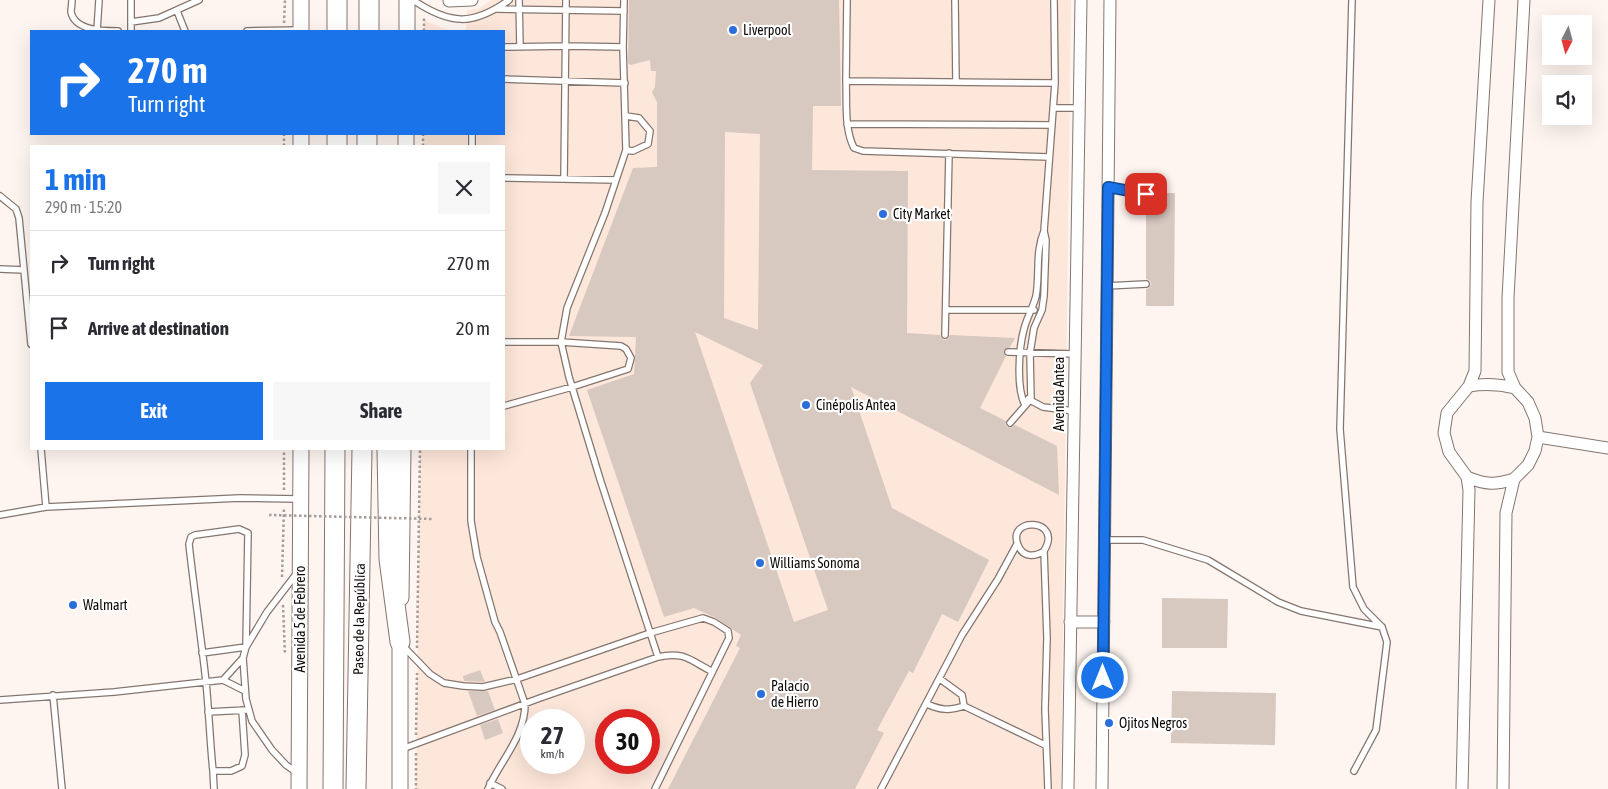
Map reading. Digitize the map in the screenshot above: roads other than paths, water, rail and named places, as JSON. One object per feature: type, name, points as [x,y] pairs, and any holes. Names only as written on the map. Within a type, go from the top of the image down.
[{"type":"highway","points":[[337,0],[337,30]]},
{"type":"highway","points":[[368,30],[369,0]]},
{"type":"highway","name":"Paseo de la República","points":[[333,789],[335,450]]},
{"type":"highway","name":"Paseo de la República","points":[[356,789],[362,450]]},
{"type":"highway","points":[[387,450],[389,559],[400,642]]},
{"type":"main road","points":[[301,0],[301,30]]},
{"type":"main road","points":[[407,0],[407,30]]},
{"type":"main road","name":"Avenida 5 de Febrero","points":[[299,782],[301,450]]},
{"type":"main road","points":[[400,789],[403,450]]},
{"type":"street","points":[[449,0],[472,0]]},
{"type":"street","name":"Avenida Antea","points":[[1068,789],[1081,0]]},
{"type":"street","points":[[1102,789],[1110,0]]},
{"type":"street","points":[[1462,789],[1467,478],[1449,452],[1444,433],[1447,413],[1469,386],[1475,370],[1478,202],[1489,0]]},
{"type":"street","points":[[1467,478],[1482,484],[1498,484],[1514,479],[1528,465],[1535,451],[1538,437],[1535,418],[1528,402],[1515,388],[1508,372],[1508,298],[1524,0]]},
{"type":"street","points":[[1469,386],[1500,384],[1515,388]]},
{"type":"street","points":[[1538,437],[1608,448]]},
{"type":"street","points":[[1503,789],[1506,513],[1514,479]]},
{"type":"street","points":[[1070,622],[1104,622]]},
{"type":"lane","points":[[72,0],[71,13],[78,23],[96,30]]},
{"type":"lane","points":[[98,30],[99,0]]},
{"type":"lane","points":[[131,0],[131,30]]},
{"type":"lane","points":[[131,22],[159,18],[199,0]]},
{"type":"lane","points":[[413,0],[442,16],[466,20],[480,17],[497,9],[509,0]]},
{"type":"lane","points":[[519,0],[520,46]]},
{"type":"lane","points":[[564,180],[567,46],[566,0]]},
{"type":"lane","points":[[624,0],[623,47],[626,150],[568,308],[562,342],[572,387],[600,479],[658,657]]},
{"type":"lane","points":[[847,0],[847,124],[850,140],[854,148],[863,151],[1049,157]]},
{"type":"lane","points":[[955,0],[956,82]]},
{"type":"lane","points":[[1025,405],[1021,398],[1020,353],[1024,327],[1032,310],[1036,294],[1038,250],[1044,231],[1053,108],[1054,0]]},
{"type":"lane","points":[[1352,0],[1340,429],[1353,587],[1364,609],[1382,627],[1387,642],[1376,730],[1354,771]]},
{"type":"lane","points":[[497,9],[624,11]]},
{"type":"lane","points":[[178,11],[185,30]]},
{"type":"lane","points":[[284,30],[301,30]]},
{"type":"lane","points":[[505,47],[623,47]]},
{"type":"lane","points":[[505,79],[624,83]]},
{"type":"lane","points":[[846,80],[1054,83]]},
{"type":"lane","points":[[1053,108],[1079,108]]},
{"type":"lane","points":[[626,116],[639,118],[650,131],[648,144],[634,151],[626,150]]},
{"type":"lane","points":[[847,124],[1052,125]]},
{"type":"lane","points":[[945,335],[949,153]]},
{"type":"lane","points":[[505,178],[616,180]]},
{"type":"lane","points":[[1108,187],[1146,194]]},
{"type":"lane","points":[[0,196],[16,209],[19,218],[30,333]]},
{"type":"lane","points":[[1010,423],[1030,400],[1030,353],[1034,328],[1042,310],[1046,240],[1044,231]]},
{"type":"lane","points":[[0,269],[24,270]]},
{"type":"lane","points":[[1106,286],[1146,284]]},
{"type":"lane","points":[[946,310],[1042,310]]},
{"type":"lane","points":[[505,342],[562,342],[620,346],[630,353],[631,364],[628,369],[505,406]]},
{"type":"lane","points":[[1008,352],[1074,354]]},
{"type":"lane","points":[[1021,398],[1044,407],[1074,411]]},
{"type":"lane","points":[[41,450],[46,507]]},
{"type":"lane","points":[[471,450],[470,507],[477,557],[496,622],[525,704],[525,716],[521,730],[489,786],[502,789]]},
{"type":"lane","points":[[0,515],[46,507],[240,498],[301,499]]},
{"type":"lane","points":[[881,789],[962,635],[990,592],[1017,544],[1019,531],[1030,524],[1036,524],[1042,527],[1048,538],[1048,545],[1044,551],[1032,556],[1020,550],[1017,544]]},
{"type":"lane","points":[[213,771],[231,771],[242,766],[245,755],[243,658],[246,647],[248,533],[239,529],[191,537],[189,544],[206,682],[214,789]]},
{"type":"lane","points":[[1104,540],[1142,540],[1208,560],[1278,602],[1301,611],[1382,627]]},
{"type":"lane","points":[[1044,551],[1047,638],[1045,746],[1048,789]]},
{"type":"lane","points":[[246,647],[266,612],[300,570]]},
{"type":"lane","points":[[400,642],[417,662],[444,683],[483,687],[517,679],[650,633],[703,618],[722,627],[728,631],[728,638],[655,789]]},
{"type":"lane","points":[[202,653],[246,647]]},
{"type":"lane","points":[[400,750],[658,657],[671,654],[679,655],[712,671]]},
{"type":"lane","points":[[223,680],[243,658]]},
{"type":"lane","points":[[940,679],[962,695],[964,706]]},
{"type":"lane","points":[[0,700],[114,692],[223,680],[245,691]]},
{"type":"lane","points":[[54,695],[62,789]]},
{"type":"lane","points":[[926,704],[941,710],[964,706],[1045,746]]},
{"type":"lane","points":[[245,710],[272,750],[299,782]]},
{"type":"lane","points":[[208,712],[245,710]]},
{"type":"place","name":"Liverpool","points":[[733,30]]},
{"type":"place","name":"City Market","points":[[883,214]]},
{"type":"place","name":"Cinépolis Antea","points":[[806,405]]},
{"type":"place","name":"Williams Sonoma","points":[[760,563]]},
{"type":"place","name":"Walmart","points":[[73,605]]},
{"type":"place","name":"Palacio de Hierro","points":[[761,694]]},
{"type":"place","name":"Ojitos Negros","points":[[1109,723]]}]
